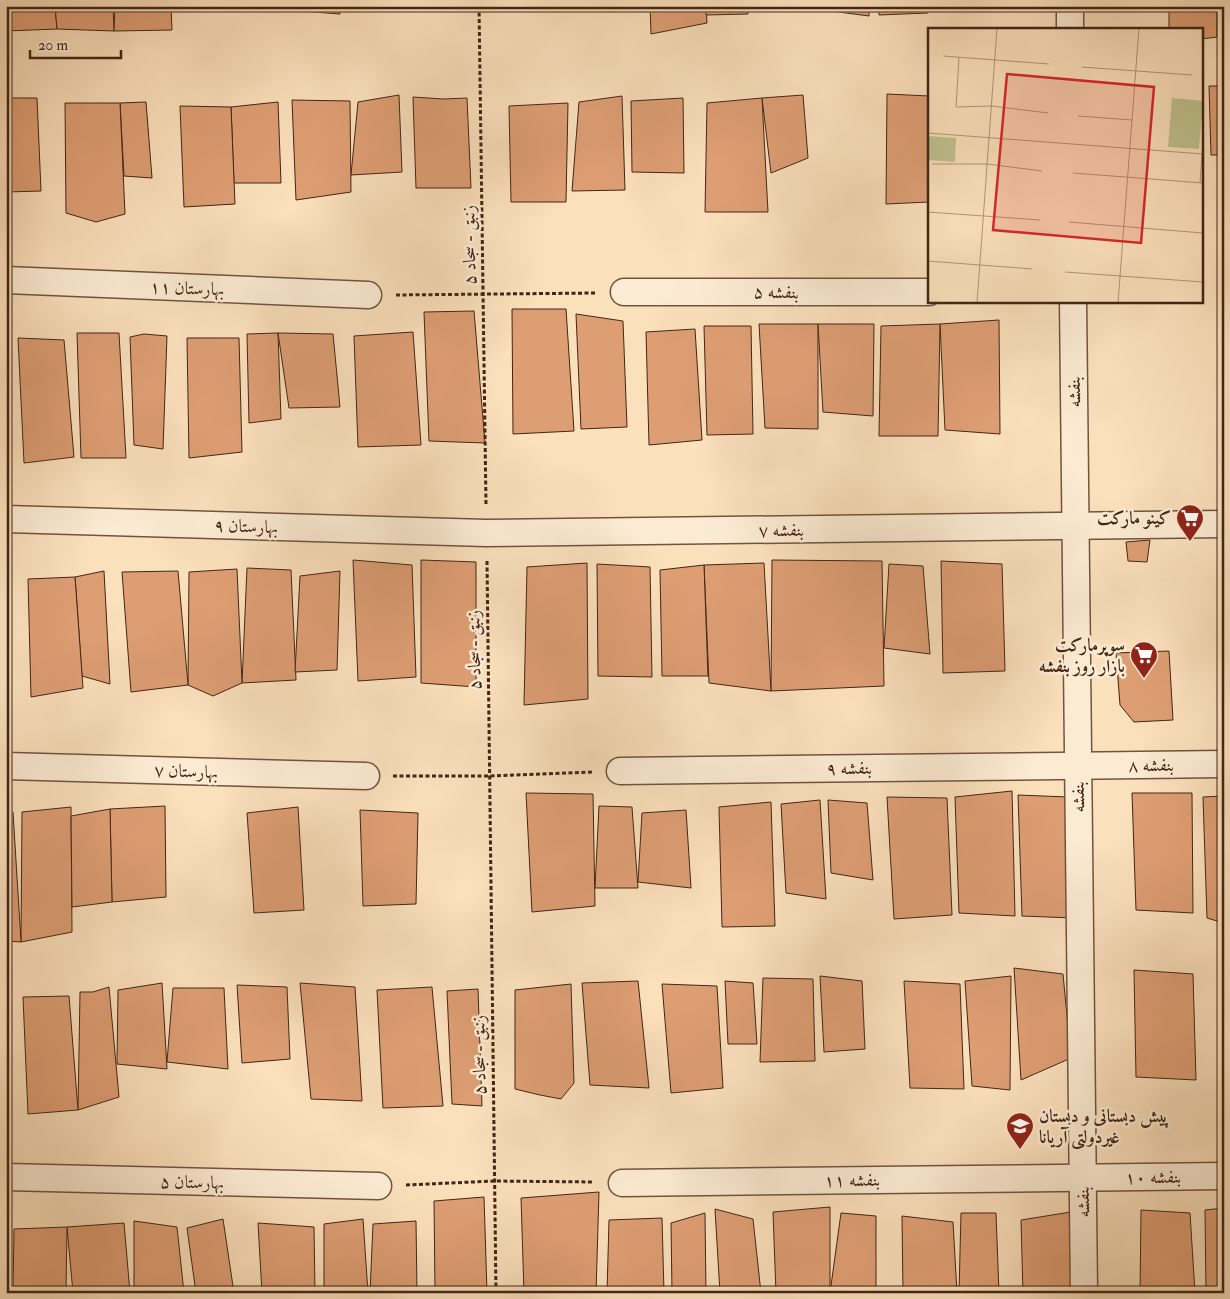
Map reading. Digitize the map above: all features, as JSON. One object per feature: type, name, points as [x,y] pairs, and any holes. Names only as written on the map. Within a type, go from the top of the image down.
[{"type":"street","points":[[1070,6],[1070,28]]},
{"type":"street","name":"بهارستان ۱۱","points":[[6,280],[368,295]]},
{"type":"street","name":"بنفشه ۵","points":[[624,292],[928,292]]},
{"type":"street","name":"بنفشه","points":[[1073,302],[1084,1293]]},
{"type":"street","name":"بهارستان ۹","points":[[6,519],[486,534]]},
{"type":"street","name":"بنفشه ۷","points":[[486,534],[1224,524]]},
{"type":"street","name":"بنفشه ۸","points":[[1078,766],[1224,764]]},
{"type":"street","name":"بهارستان ۷","points":[[6,766],[366,776]]},
{"type":"street","name":"بنفشه ۹","points":[[620,771],[1078,766]]},
{"type":"street","name":"بنفشه ۱۰","points":[[1083,1178],[1224,1176]]},
{"type":"street","name":"بهارستان ۵","points":[[6,1177],[378,1186]]},
{"type":"street","name":"بنفشه ۱۱","points":[[622,1183],[1083,1178]]},
{"type":"path","name":"زنبق - سجاد ۵","points":[[479,6],[496,1293]]},
{"type":"path","points":[[368,295],[624,292]]},
{"type":"path","points":[[366,776],[489,776],[620,771]]},
{"type":"path","points":[[378,1186],[495,1181],[622,1183]]},
{"type":"building","points":[[6,6],[55,6],[57,29],[6,31]]},
{"type":"building","points":[[55,6],[113,6],[114,31],[57,29]]},
{"type":"building","points":[[115,6],[171,6],[172,30],[114,31]]},
{"type":"building","points":[[287,6],[340,6],[340,14],[287,10]]},
{"type":"building","points":[[650,6],[706,6],[707,23],[651,34]]},
{"type":"building","points":[[706,6],[748,6],[748,14],[706,15]]},
{"type":"building","points":[[756,6],[808,6],[808,10],[756,10]]},
{"type":"building","points":[[816,6],[869,6],[869,16],[816,9]]},
{"type":"building","points":[[879,6],[928,6],[928,13],[879,15]]},
{"type":"building","points":[[934,6],[984,6],[984,12],[934,7]]},
{"type":"building","points":[[994,6],[1051,6],[1051,8],[994,9]]},
{"type":"building","points":[[1169,6],[1217,6],[1217,37],[1202,39],[1202,28],[1169,28]]},
{"type":"building","points":[[1209,86],[1224,86],[1224,155],[1211,155]]},
{"type":"building","points":[[887,94],[928,96],[928,202],[886,204]]},
{"type":"building","points":[[399,95],[402,172],[351,175],[358,102]]},
{"type":"building","points":[[803,95],[808,158],[771,173],[762,98]]},
{"type":"building","points":[[622,96],[625,190],[572,191],[579,102]]},
{"type":"building","points":[[413,97],[467,98],[471,188],[416,188]]},
{"type":"building","points":[[6,98],[37,98],[41,191],[6,192]]},
{"type":"building","points":[[683,98],[684,173],[632,172],[631,101]]},
{"type":"building","points":[[762,98],[768,212],[705,212],[707,103]]},
{"type":"building","points":[[292,100],[350,101],[351,192],[296,200]]},
{"type":"building","points":[[146,102],[152,178],[124,176],[120,103]]},
{"type":"building","points":[[278,102],[281,183],[234,183],[231,107]]},
{"type":"building","points":[[65,103],[120,103],[125,214],[96,222],[66,213]]},
{"type":"building","points":[[568,103],[566,202],[511,202],[509,106]]},
{"type":"building","points":[[180,106],[231,107],[235,204],[184,207]]},
{"type":"building","points":[[512,309],[566,309],[574,431],[513,434]]},
{"type":"building","points":[[474,311],[485,443],[429,441],[424,312]]},
{"type":"building","points":[[576,314],[623,321],[627,427],[581,429]]},
{"type":"building","points":[[999,320],[1000,434],[945,430],[940,324]]},
{"type":"building","points":[[759,324],[818,324],[818,429],[765,428]]},
{"type":"building","points":[[818,324],[874,324],[873,416],[823,412]]},
{"type":"building","points":[[940,324],[938,436],[879,436],[881,326]]},
{"type":"building","points":[[704,326],[751,326],[753,434],[707,435]]},
{"type":"building","points":[[695,329],[702,440],[649,445],[646,332]]},
{"type":"building","points":[[413,332],[421,445],[358,447],[354,336]]},
{"type":"building","points":[[77,333],[119,333],[126,458],[81,458]]},
{"type":"building","points":[[278,333],[281,419],[249,423],[247,334]]},
{"type":"building","points":[[278,333],[333,334],[340,407],[289,408]]},
{"type":"building","points":[[144,334],[167,336],[163,449],[134,445],[130,337]]},
{"type":"building","points":[[18,338],[64,340],[74,457],[24,463]]},
{"type":"building","points":[[187,338],[239,338],[242,452],[189,458]]},
{"type":"building","points":[[1150,540],[1147,562],[1128,561],[1126,542]]},
{"type":"building","points":[[353,560],[412,565],[416,677],[358,681]]},
{"type":"building","points":[[421,560],[476,562],[476,687],[421,683]]},
{"type":"building","points":[[772,560],[882,561],[884,686],[771,691]]},
{"type":"building","points":[[941,561],[1002,564],[1005,671],[943,673]]},
{"type":"building","points":[[587,563],[588,699],[524,705],[527,567]]},
{"type":"building","points":[[764,563],[771,691],[709,683],[704,565]]},
{"type":"building","points":[[597,564],[650,567],[652,677],[598,676]]},
{"type":"building","points":[[889,564],[923,566],[930,654],[884,648]]},
{"type":"building","points":[[704,565],[708,676],[662,676],[660,570]]},
{"type":"building","points":[[247,568],[291,570],[296,680],[242,683]]},
{"type":"building","points":[[237,569],[242,683],[213,696],[188,685],[189,572]]},
{"type":"building","points":[[104,571],[110,684],[82,676],[75,577]]},
{"type":"building","points":[[178,571],[188,685],[131,692],[122,572]]},
{"type":"building","points":[[340,571],[337,670],[295,672],[300,576]]},
{"type":"building","points":[[75,577],[83,688],[31,697],[28,579]]},
{"type":"building","name":"سوپرمارکت بازار روز بنفشه","points":[[1169,651],[1173,720],[1134,722],[1120,705],[1116,653]]},
{"type":"building","points":[[1012,791],[1015,916],[959,913],[955,797]]},
{"type":"building","points":[[526,793],[593,794],[595,906],[532,912]]},
{"type":"building","points":[[1132,793],[1192,793],[1193,913],[1136,910]]},
{"type":"building","points":[[1018,795],[1068,797],[1073,918],[1022,916]]},
{"type":"building","points":[[1224,796],[1224,923],[1207,918],[1203,797]]},
{"type":"building","points":[[887,797],[947,798],[952,915],[894,919]]},
{"type":"building","points":[[820,800],[826,899],[786,893],[781,804]]},
{"type":"building","points":[[828,800],[867,803],[873,880],[831,873]]},
{"type":"building","points":[[771,802],[775,926],[722,927],[719,807]]},
{"type":"building","points":[[165,806],[166,897],[112,902],[110,809]]},
{"type":"building","points":[[599,806],[632,807],[638,888],[595,888]]},
{"type":"building","points":[[71,807],[72,932],[21,942],[22,812]]},
{"type":"building","points":[[298,807],[304,910],[254,913],[247,813]]},
{"type":"building","points":[[110,809],[112,902],[72,907],[71,816]]},
{"type":"building","points":[[360,810],[418,813],[416,904],[363,906]]},
{"type":"building","points":[[686,810],[691,888],[638,882],[642,813]]},
{"type":"building","points":[[13,812],[21,942],[6,941],[6,813]]},
{"type":"building","points":[[1014,968],[1063,974],[1071,1058],[1021,1080]]},
{"type":"building","points":[[1134,970],[1193,974],[1196,1080],[1136,1077]]},
{"type":"building","points":[[820,976],[862,981],[865,1049],[824,1052]]},
{"type":"building","points":[[1011,976],[1010,1090],[972,1086],[965,981]]},
{"type":"building","points":[[763,978],[813,979],[815,1061],[760,1062]]},
{"type":"building","points":[[638,981],[649,1088],[590,1085],[582,983]]},
{"type":"building","points":[[725,981],[753,983],[757,1044],[728,1044]]},
{"type":"building","points":[[904,981],[960,984],[964,1089],[910,1088]]},
{"type":"building","points":[[162,983],[167,1069],[117,1064],[118,990]]},
{"type":"building","points":[[300,983],[355,987],[362,1101],[311,1099]]},
{"type":"building","points":[[571,984],[574,1083],[561,1099],[515,1089],[515,990]]},
{"type":"building","points":[[662,984],[717,986],[723,1088],[671,1093]]},
{"type":"building","points":[[237,985],[287,987],[290,1059],[242,1063]]},
{"type":"building","points":[[109,987],[119,1097],[78,1110],[80,992],[93,992]]},
{"type":"building","points":[[432,987],[443,1106],[383,1108],[377,990]]},
{"type":"building","points":[[173,988],[224,988],[228,1069],[167,1062]]},
{"type":"building","points":[[478,989],[482,1106],[452,1104],[447,991]]},
{"type":"building","points":[[69,996],[78,1110],[28,1114],[23,997]]},
{"type":"building","points":[[599,1192],[596,1293],[524,1293],[521,1198]]},
{"type":"building","points":[[484,1197],[487,1293],[435,1293],[434,1201]]},
{"type":"building","points":[[830,1207],[830,1293],[776,1293],[773,1212]]},
{"type":"building","points":[[1224,1208],[1224,1293],[1206,1293],[1205,1210]]},
{"type":"building","points":[[715,1209],[753,1219],[761,1293],[720,1293]]},
{"type":"building","points":[[1141,1210],[1190,1213],[1195,1293],[1140,1293]]},
{"type":"building","points":[[1071,1212],[1071,1293],[1023,1293],[1021,1220]]},
{"type":"building","points":[[705,1213],[706,1293],[672,1293],[671,1223]]},
{"type":"building","points":[[841,1213],[876,1216],[876,1293],[830,1293]]},
{"type":"building","points":[[961,1213],[996,1213],[999,1293],[959,1293]]},
{"type":"building","points":[[902,1216],[953,1222],[957,1293],[903,1293]]},
{"type":"building","points":[[662,1218],[664,1293],[607,1293],[609,1220]]},
{"type":"building","points":[[223,1219],[234,1293],[196,1293],[187,1228]]},
{"type":"building","points":[[363,1219],[368,1293],[324,1293],[324,1224]]},
{"type":"building","points":[[134,1221],[177,1227],[184,1293],[134,1293]]},
{"type":"building","points":[[416,1221],[417,1293],[370,1293],[373,1224]]},
{"type":"building","points":[[124,1223],[130,1293],[73,1293],[67,1227]]},
{"type":"building","points":[[258,1223],[314,1227],[315,1293],[262,1293]]},
{"type":"building","points":[[67,1227],[66,1293],[13,1293],[14,1229]]},
{"type":"place","name":"کینو مارکت","points":[[1190,542]]},
{"type":"place","name":"سوپرمارکت بازار روز بنفشه","points":[[1144,679]]},
{"type":"place","name":"پیش دبستانی و دبستان غیردولتی آریانا","points":[[1020,1150]]}]
